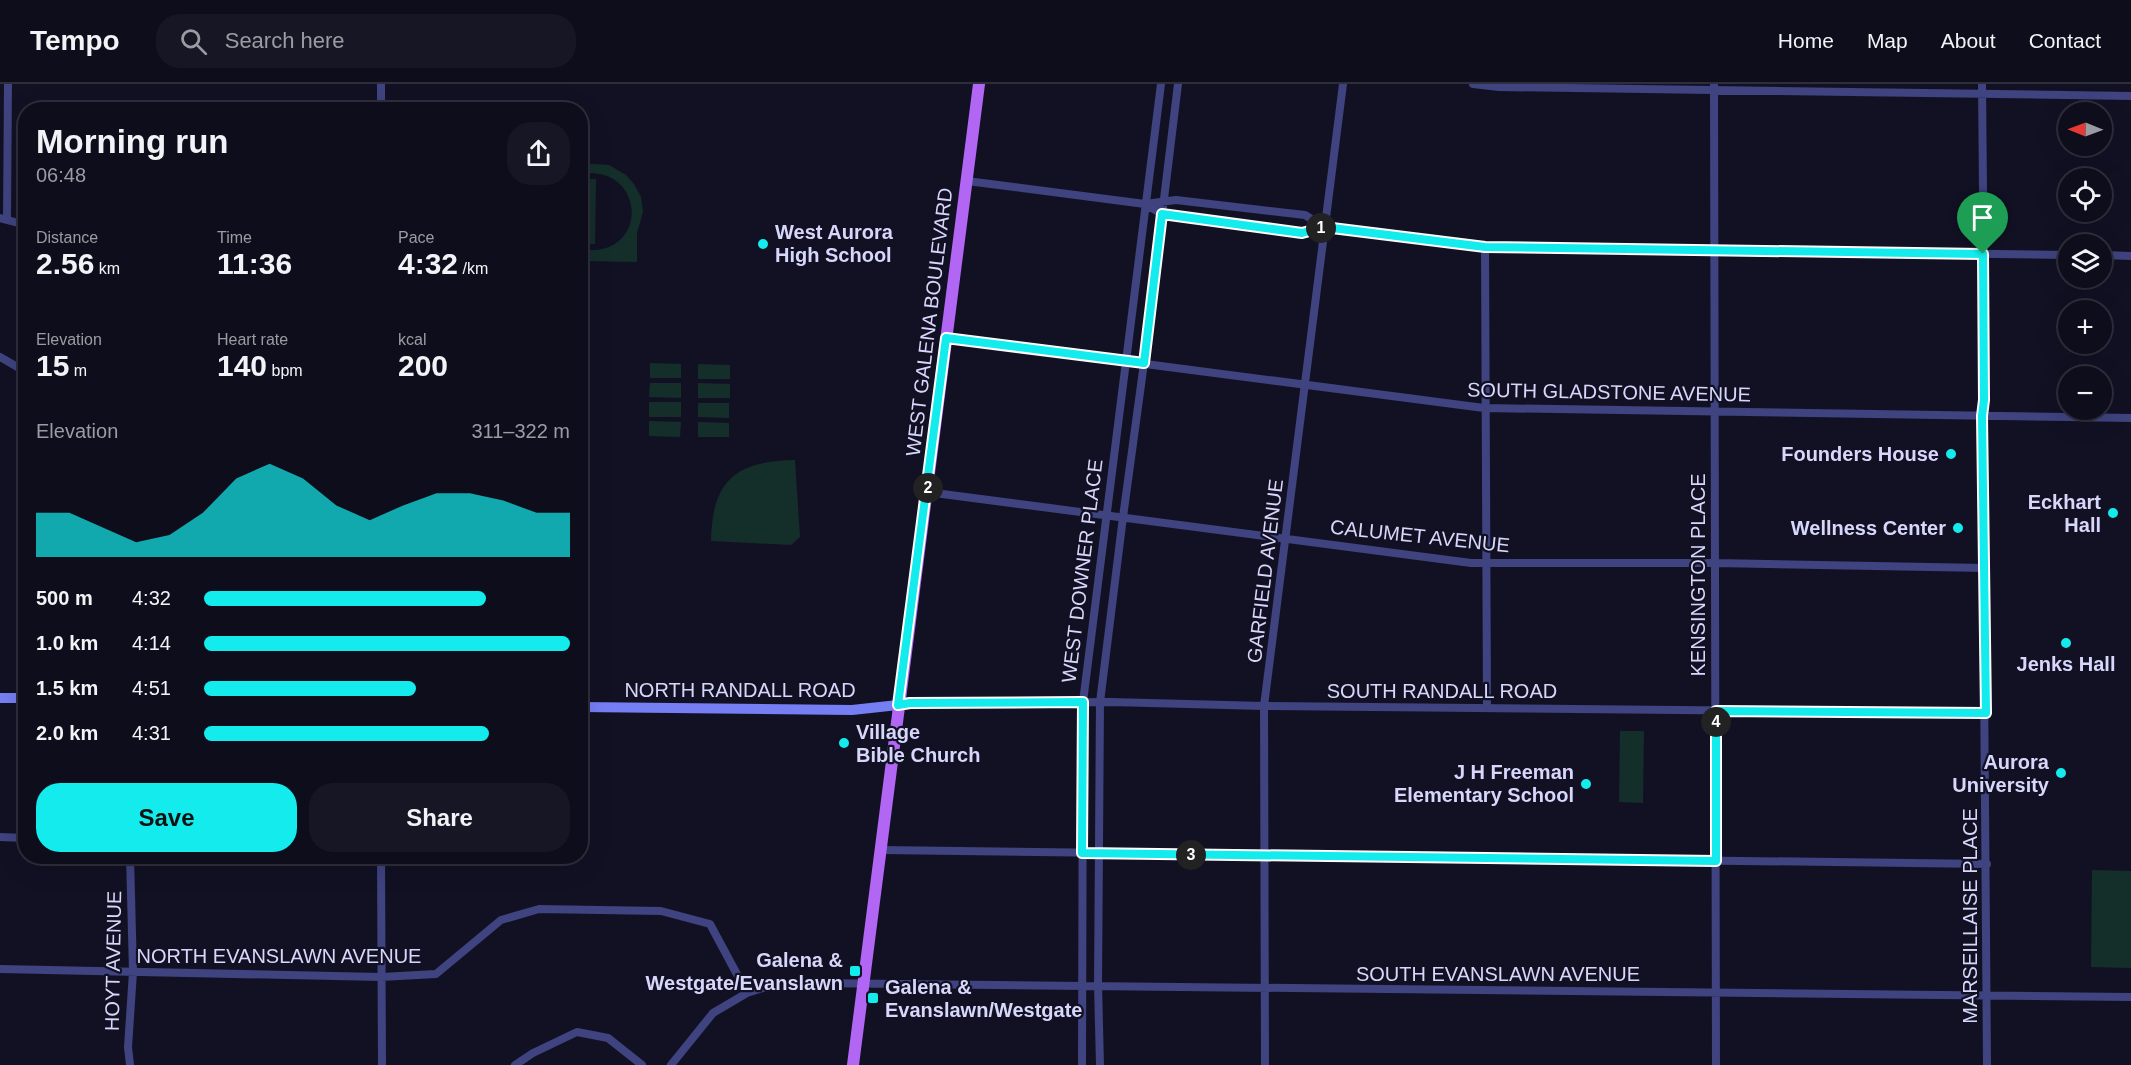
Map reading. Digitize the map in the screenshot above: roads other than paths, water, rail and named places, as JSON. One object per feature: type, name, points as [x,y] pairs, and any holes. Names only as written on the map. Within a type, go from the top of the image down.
[{"type":"main road","name":"WEST GALENA BOULEVARD","points":[[853,1065],[979,84]]},
{"type":"main road","points":[[0,698],[18,698]]},
{"type":"main road","name":"NORTH RANDALL ROAD","points":[[588,707],[852,710],[898,705]]},
{"type":"street","points":[[8,84],[3,218],[18,223]]},
{"type":"street","points":[[381,84],[381,102]]},
{"type":"street","name":"WEST DOWNER PLACE","points":[[1082,1065],[1083,702],[1124,361],[1161,84]]},
{"type":"street","name":"WEST DOWNER PLACE","points":[[1100,1065],[1098,985],[1100,702],[1178,84]]},
{"type":"street","name":"GARFIELD AVENUE","points":[[1265,1065],[1264,706],[1343,84]]},
{"type":"street","points":[[1473,84],[1499,87],[1714,87],[2131,96]]},
{"type":"street","name":"MARSEILLAISE PLACE","points":[[1982,84],[1987,1065]]},
{"type":"street","name":"KENSINGTON PLACE","points":[[1714,87],[1716,1065]]},
{"type":"street","points":[[967,181],[1145,204],[1176,200],[1305,215],[1324,227]]},
{"type":"street","points":[[1145,204],[1162,214],[1302,233],[1324,227],[1485,247],[2058,255]]},
{"type":"street","points":[[1485,247],[1487,707]]},
{"type":"street","points":[[2112,255],[2131,256]]},
{"type":"street","name":"SOUTH GLADSTONE AVENUE","points":[[946,338],[1484,408],[2131,418]]},
{"type":"street","points":[[0,357],[18,367]]},
{"type":"street","name":"CALUMET AVENUE","points":[[927,492],[1486,564],[1716,563],[1985,568]]},
{"type":"street","name":"SOUTH RANDALL ROAD","points":[[898,705],[910,703],[1100,702],[1264,706],[1986,713]]},
{"type":"street","points":[[0,837],[18,838]]},
{"type":"street","points":[[881,850],[1987,864]]},
{"type":"street","name":"HOYT AVENUE","points":[[130,864],[133,972],[128,1047],[130,1065]]},
{"type":"street","points":[[381,864],[382,1065]]},
{"type":"street","name":"NORTH EVANSLAWN AVENUE","points":[[0,969],[381,977],[436,974],[501,920],[539,909],[661,911],[710,924],[747,993]]},
{"type":"street","name":"SOUTH EVANSLAWN AVENUE","points":[[671,1065],[713,1013],[747,993],[772,985],[864,983],[1098,985],[1265,989],[2131,997]]},
{"type":"street","points":[[515,1065],[533,1053],[577,1032],[608,1038],[642,1065]]},
{"type":"place","name":"West Aurora High School","points":[[763,244]]},
{"type":"place","name":"Founders House","points":[[1951,454]]},
{"type":"place","name":"Eckhart Hall","points":[[2113,513]]},
{"type":"place","name":"Wellness Center","points":[[1958,528]]},
{"type":"place","name":"Jenks Hall","points":[[2066,643]]},
{"type":"place","name":"Village Bible Church","points":[[844,743]]},
{"type":"place","name":"Aurora University","points":[[2061,773]]},
{"type":"place","name":"J H Freeman Elementary School","points":[[1586,784]]},
{"type":"place","name":"Galena & Westgate/Evanslawn","points":[[855,971]]},
{"type":"place","name":"Galena & Evanslawn/Westgate","points":[[873,998]]}]
